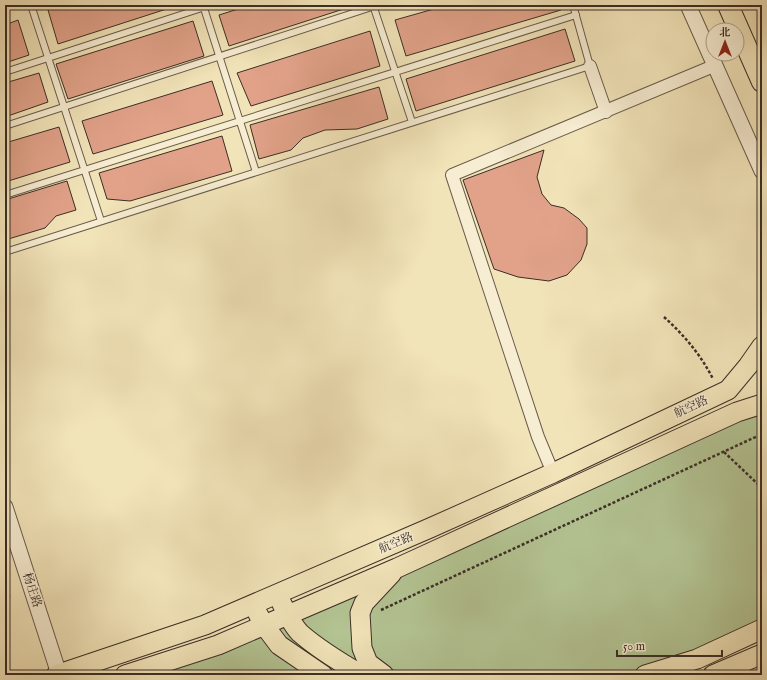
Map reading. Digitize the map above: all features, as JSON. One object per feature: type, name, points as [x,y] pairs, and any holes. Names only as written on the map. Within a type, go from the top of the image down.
[{"type":"highway","points":[[728,5],[762,82]]},
{"type":"main road","points":[[724,391],[755,365],[762,346]]},
{"type":"main road","name":"航空路","points":[[58,675],[205,625],[278,594],[553,473],[724,391]]},
{"type":"main road","name":"航空路","points":[[125,675],[218,645],[396,568],[736,412],[762,404]]},
{"type":"main road","points":[[384,675],[368,663],[362,648],[360,613],[364,603],[396,568]]},
{"type":"main road","points":[[278,594],[288,615],[300,632],[342,664],[362,675]]},
{"type":"main road","points":[[253,604],[264,625],[279,645],[323,675]]},
{"type":"main road","points":[[645,675],[697,659],[762,629]]},
{"type":"main road","points":[[713,675],[762,654]]},
{"type":"street","points":[[688,5],[762,171]]},
{"type":"street","points":[[553,473],[538,437],[452,175],[716,65]]},
{"type":"street","points":[[590,66],[606,112]]},
{"type":"street","name":"杨庄路","points":[[5,506],[58,675]]},
{"type":"lane","points":[[31,5],[101,221]]},
{"type":"lane","points":[[5,72],[203,6],[211,5]]},
{"type":"lane","points":[[5,126],[375,5],[412,122]]},
{"type":"lane","points":[[5,252],[590,66],[573,5]]},
{"type":"lane","points":[[203,6],[256,172]]},
{"type":"lane","points":[[5,195],[576,15]]},
{"type":"path","points":[[664,317],[683,335],[724,391]]},
{"type":"path","points":[[360,632],[382,610],[762,434]]},
{"type":"path","points":[[724,452],[762,488]]},
{"type":"green space","points":[[762,404],[762,629],[645,675],[125,675]]},
{"type":"green space","points":[[762,654],[762,675],[713,675]]},
{"type":"building","points":[[62,5],[179,5],[58,44],[48,10]]},
{"type":"building","points":[[251,5],[356,5],[229,46],[219,15]]},
{"type":"building","points":[[448,5],[560,5],[561,10],[406,56],[395,20]]},
{"type":"building","points":[[18,20],[29,55],[5,63],[5,25]]},
{"type":"building","points":[[193,21],[204,56],[68,99],[56,64]]},
{"type":"building","points":[[565,29],[575,61],[416,111],[406,79]]},
{"type":"building","points":[[370,31],[380,66],[251,106],[237,73]]},
{"type":"building","points":[[39,73],[48,102],[5,117],[5,83]]},
{"type":"building","points":[[212,81],[223,115],[93,154],[82,121]]},
{"type":"building","points":[[379,87],[388,119],[357,129],[325,130],[303,138],[291,150],[259,159],[250,125]]},
{"type":"building","points":[[59,127],[70,162],[5,182],[5,143]]},
{"type":"building","points":[[222,136],[232,171],[130,201],[107,199],[99,173]]},
{"type":"building","points":[[544,150],[537,177],[542,194],[551,205],[564,208],[579,219],[587,228],[587,244],[581,260],[567,275],[549,281],[518,277],[494,269],[463,180]]},
{"type":"building","points":[[67,181],[76,210],[56,216],[45,228],[5,240],[5,200]]},
{"type":"building","points":[[5,582],[10,597],[5,599]]}]
